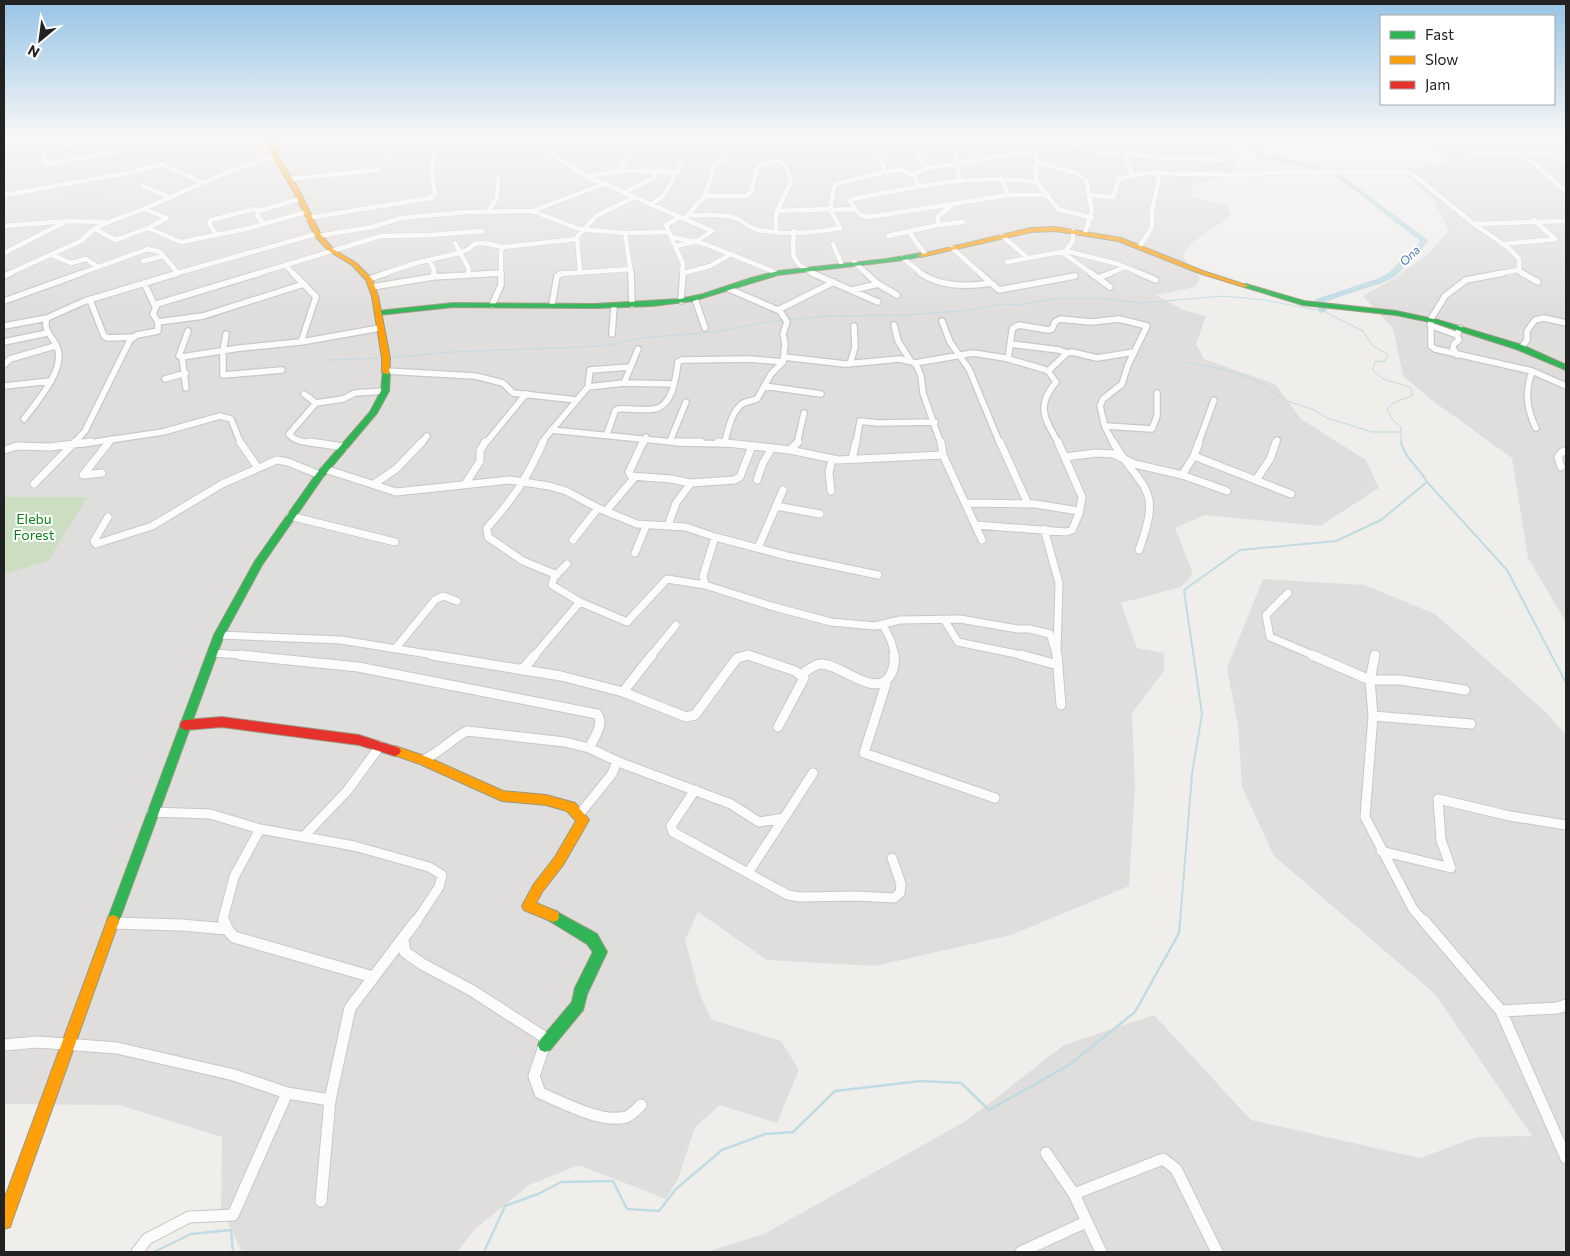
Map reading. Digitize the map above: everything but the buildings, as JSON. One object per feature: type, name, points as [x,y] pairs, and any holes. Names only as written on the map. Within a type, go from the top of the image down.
[{"type":"street","points":[[4,276],[87,238],[95,229],[169,197]]},
{"type":"street","points":[[148,228],[178,242],[307,215],[428,199],[431,197]]},
{"type":"street","points":[[488,212],[497,197]]},
{"type":"street","points":[[4,326],[47,318],[90,300],[144,283],[317,235],[372,227],[401,218],[532,211],[571,197]]},
{"type":"street","points":[[580,272],[576,237],[596,216],[620,206],[635,197],[678,218],[729,217],[740,219],[749,227],[794,231],[840,228],[830,210],[833,197]]},
{"type":"street","points":[[651,205],[662,197]]},
{"type":"street","points":[[686,218],[703,197]]},
{"type":"street","points":[[776,230],[777,211],[786,197]]},
{"type":"street","points":[[865,197],[853,199],[850,203],[862,216],[872,217],[998,197]]},
{"type":"street","points":[[1050,197],[1058,209],[1092,218]]},
{"type":"street","points":[[1085,233],[1092,218],[1092,205],[1088,197]]},
{"type":"street","points":[[1140,246],[1152,227],[1152,211],[1155,197]]},
{"type":"street","points":[[1440,197],[1474,224],[1510,249],[1519,259],[1518,266],[1520,270],[1538,282]]},
{"type":"street","points":[[4,1221],[152,812],[219,635],[258,563],[322,472],[372,413],[385,391],[386,371],[378,313],[370,283],[354,264],[331,250],[317,235],[299,199],[259,211],[254,209],[211,220],[209,223],[216,234]]},
{"type":"street","points":[[938,225],[940,216],[954,203]]},
{"type":"street","points":[[95,229],[116,240],[148,228],[167,218],[144,209]]},
{"type":"street","points":[[777,211],[854,209]]},
{"type":"street","points":[[259,211],[257,216],[264,224]]},
{"type":"street","points":[[532,211],[567,226],[624,233],[671,235],[697,241],[776,273]]},
{"type":"street","points":[[678,218],[666,225],[683,264],[681,302]]},
{"type":"street","points":[[676,246],[697,241],[712,231],[686,218]]},
{"type":"street","points":[[5,227],[69,220],[108,223]]},
{"type":"street","points":[[4,253],[69,220]]},
{"type":"street","points":[[1474,224],[1534,220],[1566,221]]},
{"type":"street","points":[[1502,244],[1555,239],[1534,220]]},
{"type":"street","points":[[888,236],[938,225],[963,222]]},
{"type":"street","points":[[378,313],[452,305],[614,306],[681,302],[729,289],[746,281],[776,273],[841,263],[903,258],[1002,236],[1045,229],[1073,231],[1119,239],[1201,272],[1315,306],[1396,313],[1521,348],[1566,368]]},
{"type":"street","points":[[155,306],[381,236],[432,235],[482,231]]},
{"type":"street","points":[[794,231],[792,258],[803,269],[878,302]]},
{"type":"street","points":[[1064,251],[1073,240],[1073,231]]},
{"type":"street","points":[[909,232],[925,254]]},
{"type":"street","points":[[624,233],[631,270],[632,305]]},
{"type":"street","points":[[1479,236],[1488,234]]},
{"type":"street","points":[[1002,236],[1028,258]]},
{"type":"street","points":[[370,283],[429,260],[459,253],[469,249],[474,244],[483,242],[503,247],[577,239]]},
{"type":"street","points":[[455,244],[468,269],[468,275]]},
{"type":"street","points":[[833,244],[841,263]]},
{"type":"street","points":[[492,305],[501,285],[501,251],[503,247]]},
{"type":"street","points":[[952,248],[999,290],[1075,276]]},
{"type":"street","points":[[4,301],[148,249],[157,250],[178,273]]},
{"type":"street","points":[[1064,251],[1110,287]]},
{"type":"street","points":[[1007,262],[1064,251],[1125,266],[1156,280]]},
{"type":"street","points":[[684,273],[710,266],[731,254]]},
{"type":"street","points":[[52,255],[71,263],[86,259],[98,267]]},
{"type":"street","points":[[143,261],[163,256]]},
{"type":"street","points":[[903,258],[914,269],[935,280],[975,286],[991,283]]},
{"type":"street","points":[[429,260],[434,269],[433,277]]},
{"type":"street","points":[[854,262],[878,284],[898,295]]},
{"type":"street","points":[[285,265],[316,297],[301,342]]},
{"type":"street","points":[[1098,278],[1125,266]]},
{"type":"street","points":[[552,306],[560,273],[631,270]]},
{"type":"street","points":[[1520,270],[1464,281],[1445,296],[1430,322],[1432,348],[1532,371],[1566,386]]},
{"type":"street","points":[[370,283],[501,272]]},
{"type":"street","points":[[778,310],[834,282]]},
{"type":"street","points":[[90,300],[104,336],[108,338],[134,337],[158,331],[158,322],[153,314],[155,306],[144,283]]},
{"type":"street","points":[[158,322],[204,316],[304,284]]},
{"type":"street","points":[[853,290],[878,284]]},
{"type":"street","points":[[724,444],[739,406],[745,402],[753,402],[757,399],[771,374],[783,360],[784,334],[788,322],[778,310],[729,289]]},
{"type":"street","points":[[695,299],[706,328]]},
{"type":"street","points":[[612,334],[614,306]]},
{"type":"street","points":[[24,419],[51,381],[56,370],[58,350],[47,333],[45,324],[47,318]]},
{"type":"street","points":[[1521,348],[1527,340],[1527,331],[1535,320],[1544,318],[1566,323]]},
{"type":"street","points":[[1008,359],[1013,328],[1019,325],[1048,330],[1052,329],[1055,322],[1060,319],[1094,322],[1119,319],[1147,326],[1134,352],[1122,384],[1100,403],[1100,411],[1106,426],[1123,457],[1144,483],[1151,505],[1148,523],[1139,550]]},
{"type":"street","points":[[942,321],[950,342],[969,369],[983,406],[1028,504]]},
{"type":"street","points":[[894,324],[898,341],[921,376],[923,393],[935,422],[943,455],[982,540]]},
{"type":"street","points":[[850,364],[855,347],[854,326]]},
{"type":"street","points":[[182,357],[301,342],[380,328]]},
{"type":"street","points":[[186,388],[186,373],[182,357],[179,356],[188,331]]},
{"type":"street","points":[[1457,355],[1453,348],[1459,339],[1459,331]]},
{"type":"street","points":[[4,342],[47,333]]},
{"type":"street","points":[[226,334],[223,351],[223,375],[282,370]]},
{"type":"street","points":[[34,484],[85,431],[130,340],[134,337]]},
{"type":"street","points":[[1010,344],[1059,350],[1067,353],[1072,352],[1097,358],[1134,352]]},
{"type":"street","points":[[4,364],[7,359],[55,346]]},
{"type":"street","points":[[624,383],[638,349]]},
{"type":"street","points":[[606,434],[615,410],[622,408],[659,408],[663,405],[674,384],[678,362],[682,360],[750,359],[850,364],[901,359],[913,362],[973,353],[1008,359],[1048,371],[1056,382],[1047,392],[1042,404],[1042,410],[1046,424],[1065,457],[1082,496],[1072,530],[976,525]]},
{"type":"street","points":[[1048,371],[1067,353]]},
{"type":"street","points":[[557,575],[523,561],[488,537],[487,528],[502,514],[551,430],[588,387],[591,369],[630,367]]},
{"type":"street","points":[[386,371],[465,375],[503,383],[509,391],[577,400]]},
{"type":"street","points":[[1532,371],[1526,387],[1529,414],[1536,428]]},
{"type":"street","points":[[165,379],[186,373]]},
{"type":"street","points":[[4,386],[51,381]]},
{"type":"street","points":[[588,387],[624,383],[674,384]]},
{"type":"street","points":[[764,386],[821,394]]},
{"type":"street","points":[[344,448],[299,441],[293,439],[289,434],[316,403],[342,399],[355,393],[385,391]]},
{"type":"street","points":[[1106,426],[1152,429],[1157,416],[1157,393]]},
{"type":"street","points":[[304,394],[316,403]]},
{"type":"street","points":[[466,483],[480,461],[480,452],[487,440],[526,394]]},
{"type":"street","points":[[1182,475],[1194,456],[1214,400]]},
{"type":"street","points":[[670,441],[686,402]]},
{"type":"street","points":[[790,450],[798,443],[804,413]]},
{"type":"street","points":[[4,450],[17,446],[49,448],[163,432],[212,418],[226,417],[231,419],[242,447],[258,468]]},
{"type":"street","points":[[852,459],[853,447],[860,429],[860,420],[878,423],[935,422]]},
{"type":"street","points":[[551,430],[772,448],[790,450],[832,460],[943,455]]},
{"type":"street","points":[[374,484],[388,477],[419,448],[428,436]]},
{"type":"street","points":[[646,438],[629,472],[631,476],[671,479],[691,483],[734,480],[740,477],[752,446]]},
{"type":"street","points":[[102,473],[84,475],[112,439]]},
{"type":"street","points":[[1256,480],[1270,459],[1277,440]]},
{"type":"street","points":[[757,480],[763,463],[772,448]]},
{"type":"street","points":[[1561,467],[1558,457],[1562,452],[1566,451]]},
{"type":"street","points":[[1065,457],[1096,453],[1123,457],[1140,466],[1182,475],[1227,491]]},
{"type":"street","points":[[1194,456],[1292,494]]},
{"type":"street","points":[[108,517],[94,541],[96,544],[152,526],[215,488],[258,468],[283,460],[313,474],[322,472],[374,484],[396,492],[466,483],[510,480],[522,482],[566,491],[606,512],[646,526],[686,527],[714,537],[878,575]]},
{"type":"street","points":[[831,491],[829,472],[832,460]]},
{"type":"street","points":[[606,512],[635,477]]},
{"type":"street","points":[[668,526],[675,505],[683,490],[691,483]]},
{"type":"street","points":[[758,548],[783,490]]},
{"type":"street","points":[[966,503],[1028,504],[1079,511]]},
{"type":"street","points":[[776,506],[820,514]]},
{"type":"street","points":[[573,540],[598,508]]},
{"type":"street","points":[[290,516],[396,542]]},
{"type":"street","points":[[635,553],[646,526]]},
{"type":"street","points":[[1044,530],[1059,583],[1057,653],[1062,688],[1062,705]]},
{"type":"street","points":[[705,585],[703,576],[714,537]]},
{"type":"street","points":[[567,564],[552,581],[552,585],[580,602],[627,622],[667,579],[705,585],[753,601],[832,622],[883,625],[900,620],[945,621],[960,619],[1050,634],[1057,653]]},
{"type":"street","points":[[1288,593],[1266,615],[1270,637],[1370,680],[1400,680],[1465,690]]},
{"type":"street","points":[[395,649],[435,600],[443,596],[457,601]]},
{"type":"street","points":[[522,670],[580,602]]},
{"type":"street","points":[[945,621],[958,642],[1010,652],[1058,665]]},
{"type":"street","points":[[622,692],[676,625]]},
{"type":"street","points":[[883,625],[890,636],[894,652],[894,667],[886,684],[864,753],[892,765],[960,785],[995,798]]},
{"type":"street","points":[[219,635],[341,640],[560,676],[622,692],[678,715],[690,717],[695,715],[701,708],[737,658],[748,655],[801,675],[804,678],[778,727]]},
{"type":"street","points":[[212,654],[269,657],[311,664],[358,667],[598,714],[600,725],[588,748]]},
{"type":"street","points":[[1375,655],[1370,680],[1373,716],[1365,817],[1413,909],[1502,1011],[1566,1158]]},
{"type":"street","points":[[801,675],[814,666],[825,664],[870,683],[886,684]]},
{"type":"street","points":[[1373,716],[1471,724]]},
{"type":"street","points":[[185,724],[230,723],[359,740],[423,760],[502,796],[546,800],[571,807],[583,820],[572,834],[559,860],[540,885],[528,906],[535,906],[555,916],[593,939],[600,952],[580,993],[578,1005],[556,1034],[544,1045]]},
{"type":"street","points":[[423,760],[433,756],[457,736],[467,732],[565,742],[588,748],[617,761],[731,804],[760,822],[784,818]]},
{"type":"street","points":[[304,836],[347,790],[380,746]]},
{"type":"street","points":[[578,816],[612,774],[617,761]]},
{"type":"street","points":[[748,873],[813,773]]},
{"type":"street","points":[[695,790],[671,826],[673,832],[788,894],[800,897],[856,896],[894,898],[900,893],[901,884],[892,858]]},
{"type":"street","points":[[1381,850],[1451,868],[1441,840],[1438,800],[1566,826]]},
{"type":"street","points":[[152,812],[210,814],[260,829],[354,846],[429,867],[442,875],[440,887],[403,941],[350,1008],[330,1100],[321,1201]]},
{"type":"street","points":[[260,829],[234,877],[223,919],[227,929],[234,937],[373,977]]},
{"type":"street","points":[[113,923],[182,925],[227,929]]},
{"type":"street","points":[[403,941],[405,952],[422,964],[471,990],[544,1037],[544,1045],[534,1076],[540,1093],[608,1117],[627,1117],[642,1105]]},
{"type":"street","points":[[1502,1011],[1557,1008],[1566,1004]]},
{"type":"street","points":[[4,1044],[38,1042],[117,1048],[234,1075],[287,1093],[330,1100]]},
{"type":"street","points":[[136,1252],[147,1239],[189,1217],[233,1215],[287,1093]]},
{"type":"street","points":[[1046,1153],[1074,1194],[1101,1252]]},
{"type":"street","points":[[1074,1194],[1163,1159],[1176,1169],[1217,1252]]},
{"type":"street","points":[[1021,1252],[1086,1222]]},
{"type":"shaded area","points":[[4,197],[1192,197],[1226,205],[1232,215],[1193,242],[1182,256],[1200,278],[1195,287],[1156,295],[1183,310],[1206,316],[1196,344],[1204,359],[1275,384],[1301,419],[1366,460],[1379,488],[1320,526],[1204,515],[1175,528],[1193,574],[1181,587],[1121,603],[1137,648],[1164,653],[1164,671],[1132,713],[1135,786],[1129,886],[1011,935],[875,966],[767,960],[698,912],[685,940],[700,995],[712,1020],[781,1041],[799,1070],[777,1123],[720,1105],[695,1127],[678,1179],[666,1199],[579,1165],[529,1185],[475,1229],[457,1252],[242,1252],[221,1209],[222,1137],[119,1105],[4,1104]]},
{"type":"shaded area","points":[[1430,197],[1566,197],[1566,622],[1528,558],[1512,458],[1433,401],[1403,376],[1393,328],[1363,296],[1395,278],[1429,253],[1449,231]]},
{"type":"shaded area","points":[[1263,579],[1364,585],[1435,614],[1547,713],[1566,735],[1566,1252],[706,1252],[764,1234],[966,1121],[1064,1045],[1154,1015],[1251,1120],[1420,1158],[1477,1137],[1532,1136],[1435,994],[1274,856],[1242,787],[1238,725],[1227,668]]},
{"type":"green space","name":"Elebu Forest","points":[[4,497],[87,497],[48,561],[4,574]]},
{"type":"waterway","points":[[46,204],[84,197]]},
{"type":"waterway","name":"Ona","points":[[1323,311],[1319,301],[1382,280],[1393,274],[1407,258],[1416,252],[1424,240],[1395,220],[1367,197]]},
{"type":"waterway","points":[[387,358],[452,352],[604,346],[641,338],[714,332],[767,322],[827,316],[907,315],[972,310],[1001,304],[1018,305],[1060,298],[1100,298],[1141,303],[1224,296],[1264,300],[1323,311],[1363,331],[1372,345],[1388,355],[1385,361],[1375,362],[1373,370],[1386,380],[1411,388],[1413,395],[1393,403],[1387,409],[1393,420],[1401,427],[1401,442]]},
{"type":"waterway","points":[[327,360],[383,358]]},
{"type":"waterway","points":[[1186,362],[1226,370],[1256,380],[1285,400],[1314,410],[1327,418],[1372,432],[1400,432]]},
{"type":"waterway","points":[[1401,442],[1405,453],[1427,482]]},
{"type":"waterway","points":[[1180,923],[1192,774],[1202,714],[1184,590],[1240,550],[1336,541],[1381,520],[1427,482]]},
{"type":"waterway","points":[[1427,482],[1507,570],[1566,683]]},
{"type":"waterway","points":[[484,1252],[505,1206],[538,1194],[561,1182],[613,1181],[627,1209],[659,1211],[676,1189],[722,1150],[765,1134],[793,1132],[835,1091],[921,1081],[961,1083],[989,1110],[1069,1065],[1135,1012],[1179,933],[1180,921]]},
{"type":"waterway","points":[[154,1252],[191,1234],[231,1230],[233,1252]]},
{"type":"traffic: fast","points":[[378,313],[453,305],[624,306],[652,304],[693,299],[778,273],[886,261],[921,255]]},
{"type":"traffic: fast","points":[[1246,286],[1303,303],[1396,313],[1436,321],[1519,347],[1566,368]]},
{"type":"traffic: fast","points":[[113,921],[219,635],[258,563],[320,475],[373,413],[385,391],[386,372]]},
{"type":"traffic: fast","points":[[545,1045],[578,1005],[580,993],[600,952],[592,939],[553,916]]},
{"type":"traffic: slow","points":[[299,197],[318,236],[331,250],[354,264],[369,279],[375,296],[386,358],[386,372]]},
{"type":"traffic: slow","points":[[921,255],[1031,230],[1055,229],[1119,239],[1201,272],[1246,286]]},
{"type":"traffic: slow","points":[[395,751],[423,760],[502,796],[546,800],[571,807],[583,820],[559,861],[538,888],[528,906],[553,916]]},
{"type":"traffic: slow","points":[[4,1221],[113,921]]},
{"type":"traffic: jam","points":[[185,725],[222,722],[359,740],[395,751]]}]
